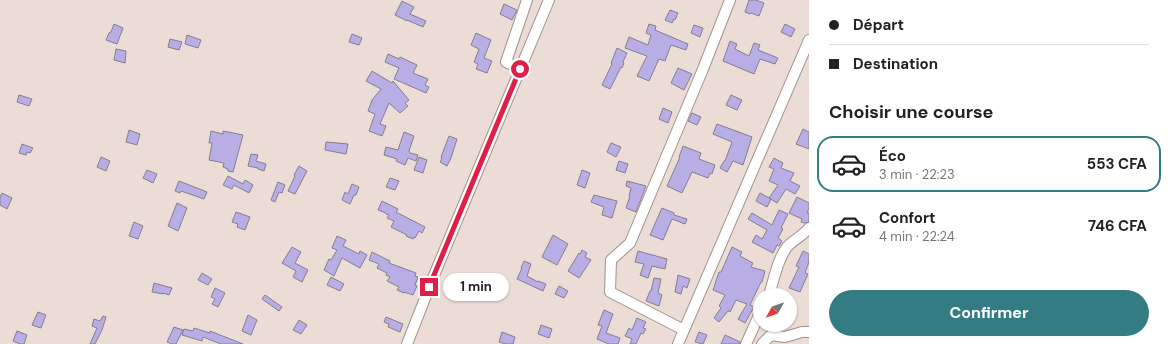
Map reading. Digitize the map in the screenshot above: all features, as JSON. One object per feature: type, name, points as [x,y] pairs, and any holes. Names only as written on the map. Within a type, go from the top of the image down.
[{"type":"street","points":[[520,69],[506,62],[527,0]]},
{"type":"street","points":[[407,344],[435,273],[549,0]]},
{"type":"street","points":[[684,330],[610,292],[611,260],[630,243],[703,69],[730,0]]},
{"type":"street","points":[[678,344],[809,40]]},
{"type":"street","points":[[771,288],[781,258],[788,247],[809,228]]},
{"type":"street","points":[[746,344],[753,329]]},
{"type":"street","points":[[762,344],[771,335],[785,337],[802,332],[809,332]]},
{"type":"building","points":[[749,0],[756,0],[764,3],[759,16],[745,12]]},
{"type":"building","points":[[402,1],[414,7],[410,14],[426,21],[423,27],[395,15]]},
{"type":"building","points":[[504,4],[517,10],[512,20],[500,14]]},
{"type":"building","points":[[670,10],[678,13],[672,23],[665,20]]},
{"type":"building","points":[[114,24],[123,28],[117,44],[106,40]]},
{"type":"building","points":[[649,24],[656,26],[655,30],[688,44],[686,50],[671,45],[665,61],[659,59],[649,81],[637,76],[647,56],[625,48],[629,37],[648,45],[651,35],[646,33]]},
{"type":"building","points":[[785,24],[795,29],[791,37],[781,32]]},
{"type":"building","points":[[694,25],[703,28],[700,37],[691,33]]},
{"type":"building","points":[[476,33],[491,40],[484,58],[492,61],[487,73],[476,69],[478,64],[474,62],[479,49],[471,45]]},
{"type":"building","points":[[352,34],[362,38],[359,45],[349,42]]},
{"type":"building","points":[[187,35],[201,40],[198,48],[185,44]]},
{"type":"building","points":[[170,39],[182,42],[179,50],[168,47]]},
{"type":"building","points":[[730,41],[737,44],[735,49],[749,56],[754,43],[760,45],[758,50],[778,58],[775,64],[760,59],[754,74],[723,61]]},
{"type":"building","points":[[617,48],[627,53],[622,68],[621,67],[610,89],[602,85],[612,64],[611,63]]},
{"type":"building","points":[[116,49],[126,51],[125,63],[114,60]]},
{"type":"building","points":[[388,54],[399,59],[400,57],[417,65],[413,73],[428,79],[425,85],[429,87],[426,93],[394,79],[399,68],[385,62]]},
{"type":"building","points":[[678,68],[692,74],[684,90],[671,83]]},
{"type":"building","points":[[372,71],[392,83],[393,81],[409,100],[405,103],[408,106],[400,113],[389,103],[380,124],[386,126],[382,136],[369,131],[375,114],[368,111],[372,100],[381,89],[366,81]]},
{"type":"building","points":[[19,95],[32,99],[29,106],[17,102]]},
{"type":"building","points":[[731,95],[742,100],[737,110],[726,105]]},
{"type":"building","points":[[663,108],[672,112],[668,123],[659,119]]},
{"type":"building","points":[[692,113],[701,117],[697,125],[688,121]]},
{"type":"building","points":[[717,124],[752,137],[743,165],[733,161],[727,172],[720,168],[725,161],[732,142],[713,134]]},
{"type":"building","points":[[803,129],[809,132],[809,149],[796,144]]},
{"type":"building","points":[[129,130],[140,134],[137,145],[126,142]]},
{"type":"building","points":[[211,131],[223,134],[223,131],[243,135],[233,172],[228,171],[228,169],[223,167],[224,163],[209,160],[212,143],[209,143]]},
{"type":"building","points":[[404,132],[414,136],[409,151],[410,153],[418,155],[416,161],[408,158],[405,165],[396,161],[397,159],[384,155],[386,147],[398,150]]},
{"type":"building","points":[[449,136],[457,139],[447,166],[440,162]]},
{"type":"building","points":[[326,142],[348,144],[346,154],[325,150]]},
{"type":"building","points":[[611,143],[621,147],[616,157],[607,152]]},
{"type":"building","points":[[22,144],[33,148],[30,153],[27,152],[26,155],[19,153]]},
{"type":"building","points":[[683,146],[701,153],[699,159],[715,165],[712,174],[710,173],[708,178],[692,172],[682,193],[667,186],[680,157]]},
{"type":"building","points":[[251,154],[258,155],[256,161],[266,164],[264,171],[248,166]]},
{"type":"building","points":[[101,157],[110,161],[106,171],[97,167]]},
{"type":"building","points":[[419,157],[427,160],[423,173],[414,170]]},
{"type":"building","points":[[774,158],[783,163],[781,168],[794,173],[790,181],[800,186],[795,194],[786,189],[777,203],[769,198],[778,185],[769,181],[774,169],[769,167]]},
{"type":"building","points":[[619,161],[628,164],[625,173],[616,170]]},
{"type":"building","points":[[299,166],[307,171],[295,194],[288,191]]},
{"type":"building","points":[[147,170],[157,174],[153,183],[143,178]]},
{"type":"building","points":[[582,170],[590,173],[585,188],[577,185]]},
{"type":"building","points":[[228,176],[243,184],[245,180],[253,185],[249,193],[234,185],[232,189],[223,185]]},
{"type":"building","points":[[390,178],[399,181],[395,190],[386,187]]},
{"type":"building","points":[[179,181],[207,192],[204,199],[181,191],[180,193],[175,191]]},
{"type":"building","points":[[627,181],[646,186],[636,212],[626,208],[631,188],[626,186]]},
{"type":"building","points":[[278,182],[285,185],[282,193],[279,192],[275,202],[271,200]]},
{"type":"building","points":[[352,184],[359,187],[350,204],[342,200],[345,192],[348,194]]},
{"type":"building","points":[[2,193],[12,198],[7,209],[0,205],[0,197]]},
{"type":"building","points":[[760,193],[771,199],[767,207],[756,201]]},
{"type":"building","points":[[594,195],[617,201],[612,218],[602,215],[604,207],[591,202]]},
{"type":"building","points":[[797,197],[809,203],[807,213],[809,213],[809,222],[801,222],[802,219],[789,213]]},
{"type":"building","points":[[382,201],[398,209],[396,212],[425,227],[422,233],[419,231],[413,239],[391,227],[394,221],[387,218],[389,215],[378,210]]},
{"type":"building","points":[[177,203],[187,208],[178,231],[168,226]]},
{"type":"building","points":[[662,208],[674,213],[674,215],[687,219],[685,224],[672,219],[663,240],[650,235]]},
{"type":"building","points":[[779,210],[788,214],[778,238],[782,241],[779,246],[777,245],[773,253],[752,242],[756,235],[762,239],[767,230],[748,219],[752,213],[772,225]]},
{"type":"building","points":[[236,212],[250,217],[245,230],[237,227],[238,224],[232,222]]},
{"type":"building","points":[[134,222],[143,226],[138,239],[129,236]]},
{"type":"building","points":[[553,235],[568,244],[557,265],[542,257]]},
{"type":"building","points":[[337,236],[346,240],[343,246],[359,254],[360,251],[367,255],[360,268],[342,258],[334,276],[324,270],[329,259],[331,260],[337,250],[332,248]]},
{"type":"building","points":[[292,247],[301,252],[295,263],[308,270],[302,282],[293,277],[296,271],[282,263]]},
{"type":"building","points":[[732,247],[742,252],[740,256],[753,263],[751,267],[765,271],[762,282],[758,288],[753,288],[753,299],[750,305],[753,306],[753,309],[745,323],[738,319],[747,304],[736,300],[730,312],[728,311],[719,322],[714,318],[721,308],[719,306],[725,295],[713,290],[719,272],[721,272]]},
{"type":"building","points":[[582,250],[587,253],[585,257],[591,260],[579,278],[568,271]]},
{"type":"building","points":[[638,251],[667,259],[665,269],[652,266],[648,278],[640,275],[644,264],[635,262]]},
{"type":"building","points":[[803,251],[809,254],[809,262],[805,273],[808,274],[800,292],[797,291],[797,288],[789,288],[799,267],[796,266]]},
{"type":"building","points":[[372,252],[390,261],[389,263],[416,273],[415,276],[418,277],[415,285],[417,286],[413,295],[397,290],[399,287],[387,281],[390,277],[386,275],[387,273],[377,268],[379,264],[369,260]]},
{"type":"building","points":[[524,261],[531,264],[527,276],[538,282],[546,284],[543,291],[517,279]]},
{"type":"building","points":[[202,273],[212,279],[208,285],[198,280]]},
{"type":"building","points":[[678,275],[690,279],[687,288],[683,286],[681,294],[675,292]]},
{"type":"building","points":[[331,277],[344,284],[340,291],[327,285]]},
{"type":"building","points":[[654,278],[661,279],[658,293],[662,295],[659,306],[646,301],[651,291]]},
{"type":"building","points":[[154,283],[172,288],[169,295],[152,292]]},
{"type":"building","points":[[559,286],[568,291],[564,298],[555,294]]},
{"type":"building","points":[[215,288],[225,293],[218,307],[212,304],[215,299],[211,297]]},
{"type":"building","points":[[265,295],[282,307],[279,311],[262,299]]},
{"type":"building","points":[[604,310],[613,314],[606,333],[620,338],[618,344],[609,344],[597,339],[602,326],[598,325]]},
{"type":"building","points":[[38,312],[46,315],[41,328],[32,325]]},
{"type":"building","points":[[248,315],[257,320],[251,335],[242,331]]},
{"type":"building","points":[[103,316],[106,317],[102,330],[95,344],[90,344],[97,328],[92,326],[94,319],[100,321]]},
{"type":"building","points":[[386,317],[403,324],[400,332],[388,327],[389,324],[384,322]]},
{"type":"building","points":[[637,318],[646,322],[643,328],[646,329],[643,334],[641,333],[636,344],[630,344],[632,339],[625,336],[629,328],[632,330]]},
{"type":"building","points":[[299,320],[307,325],[301,334],[293,330]]},
{"type":"building","points":[[541,325],[552,329],[549,338],[538,334]]},
{"type":"building","points":[[174,327],[183,330],[176,344],[172,344],[167,342]]},
{"type":"building","points":[[194,328],[210,333],[210,331],[243,344],[221,344],[203,337],[202,341],[182,335],[184,329],[193,331]]},
{"type":"building","points":[[17,331],[27,335],[24,344],[13,341]]},
{"type":"building","points":[[502,332],[515,337],[513,344],[499,342]]},
{"type":"building","points":[[699,332],[707,335],[703,344],[695,342]]},
{"type":"building","points":[[725,335],[740,342],[740,344],[721,344]]},
{"type":"route","points":[[429,287],[520,69]]}]
